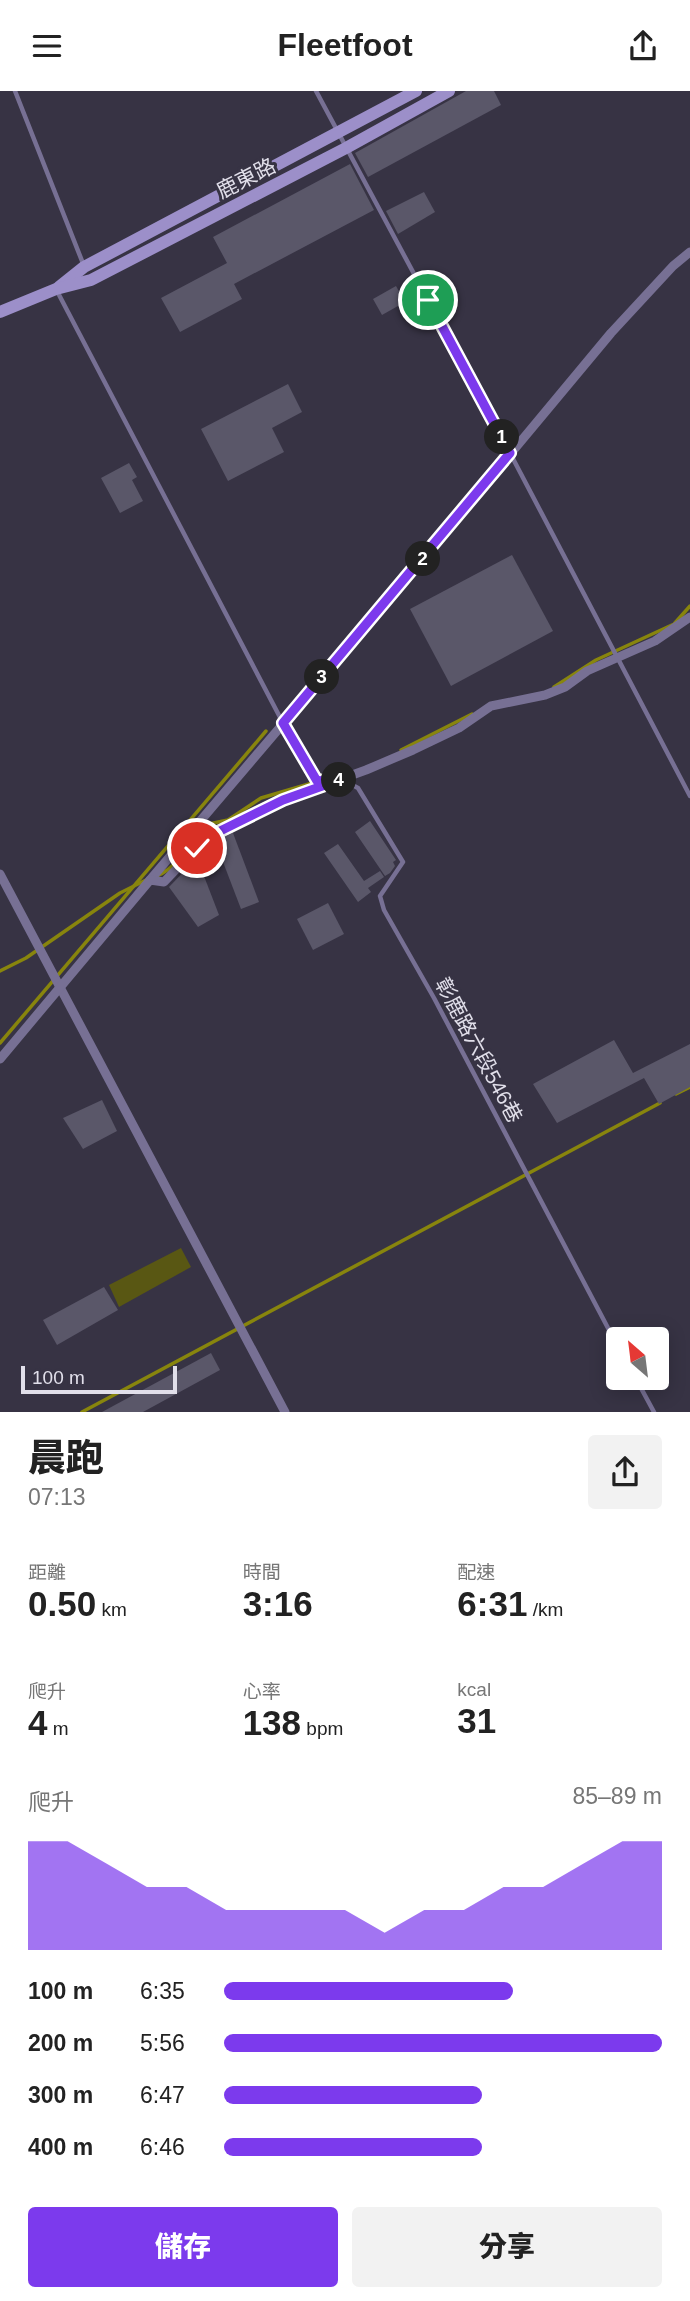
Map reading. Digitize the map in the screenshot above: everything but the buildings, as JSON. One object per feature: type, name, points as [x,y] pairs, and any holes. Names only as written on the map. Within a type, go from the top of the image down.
[{"type":"street","name":"鹿東路","points":[[56,289],[84,267],[416,91]]},
{"type":"street","name":"鹿東路","points":[[0,312],[56,289],[91,280],[346,148],[449,91]]},
{"type":"street","points":[[0,1059],[611,333],[673,266],[690,252]]},
{"type":"street","points":[[150,880],[164,882],[206,838],[283,800],[342,779],[459,728],[491,706],[545,695],[565,687],[587,671],[654,641],[690,617]]},
{"type":"street","points":[[0,874],[285,1412]]},
{"type":"lane","points":[[15,91],[84,267]]},
{"type":"lane","points":[[316,91],[690,796]]},
{"type":"lane","points":[[56,289],[283,723],[317,781],[342,779]]},
{"type":"lane","name":"彰鹿路六段546巷","points":[[342,779],[358,789],[403,862],[380,896],[384,910],[434,998],[607,1327]]},
{"type":"lane","points":[[642,1390],[654,1412]]},
{"type":"shaded area","points":[[181,1248],[191,1267],[119,1307],[109,1285]]},
{"type":"waterway","points":[[554,687],[596,660],[674,624],[690,606]]},
{"type":"waterway","points":[[401,750],[472,714]]},
{"type":"waterway","points":[[0,1043],[266,731]]},
{"type":"waterway","points":[[157,876],[177,861],[204,825],[228,820],[261,798],[319,781]]},
{"type":"waterway","points":[[0,971],[26,958],[120,893],[146,880]]},
{"type":"waterway","points":[[676,1094],[690,1087]]},
{"type":"waterway","points":[[82,1412],[660,1103]]},
{"type":"route","points":[[197,848],[206,838],[283,800],[342,779],[317,781],[283,723],[510,453],[428,300]]}]
